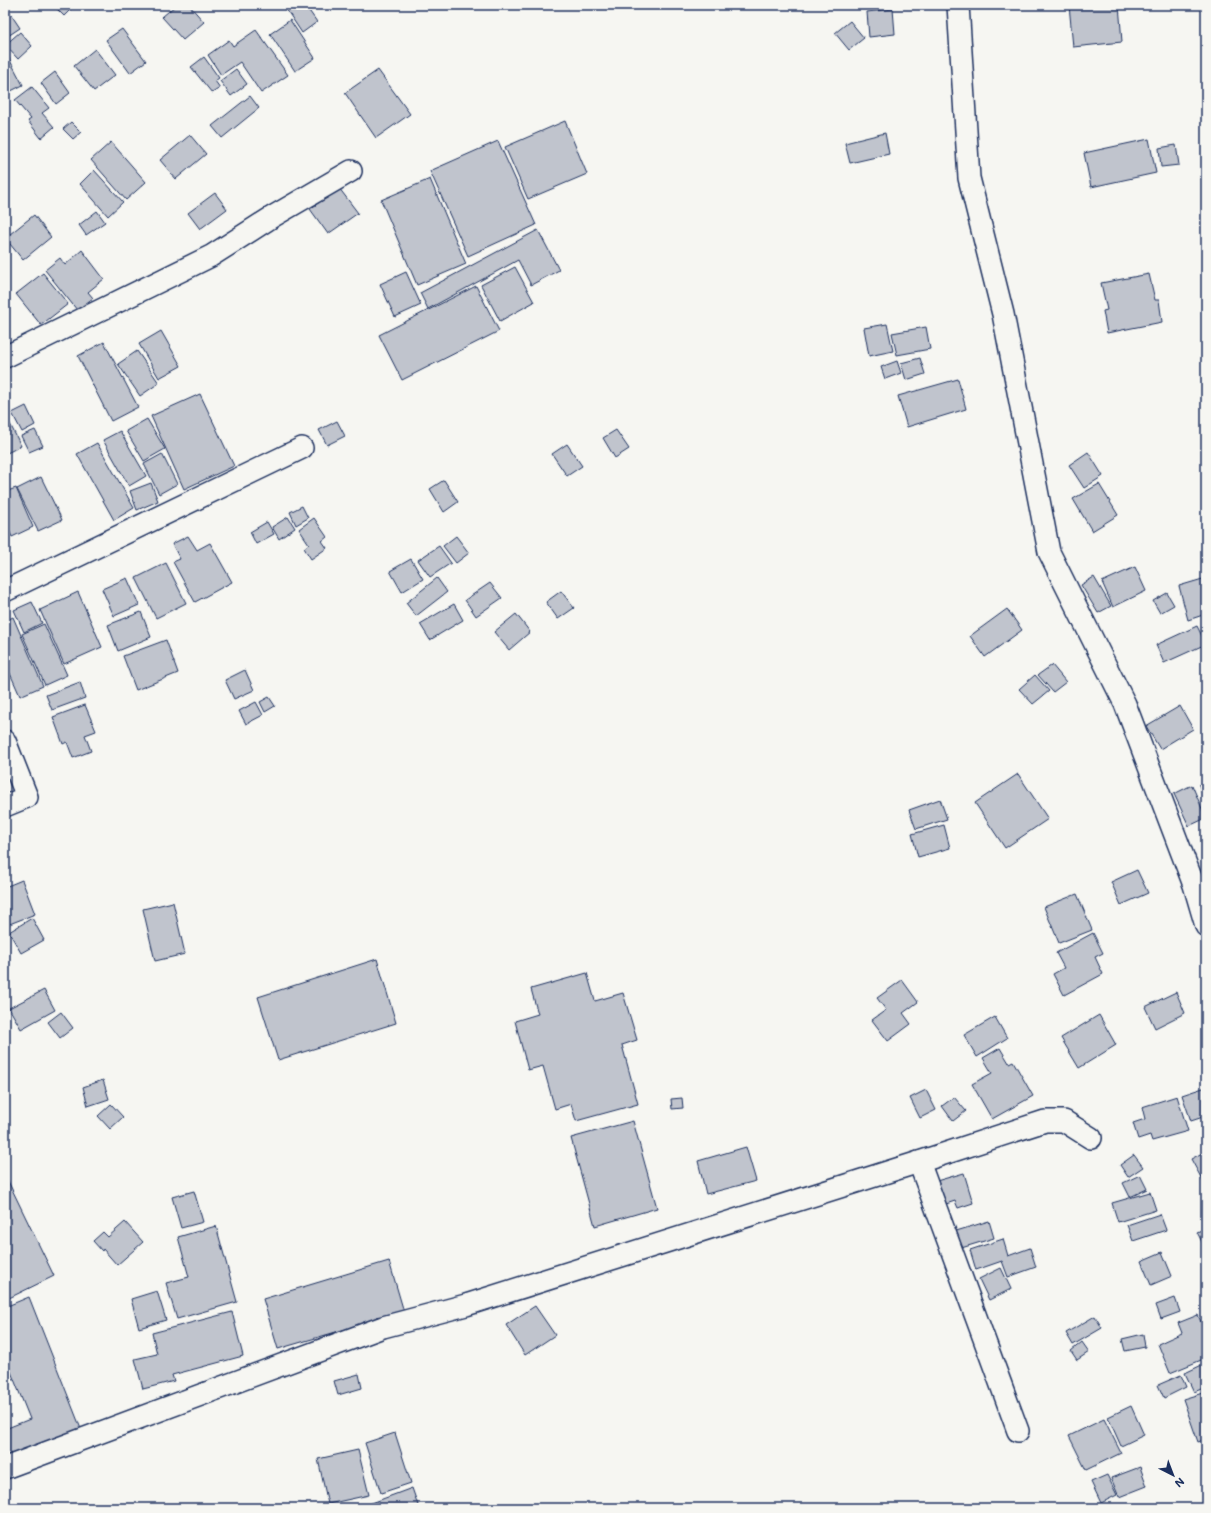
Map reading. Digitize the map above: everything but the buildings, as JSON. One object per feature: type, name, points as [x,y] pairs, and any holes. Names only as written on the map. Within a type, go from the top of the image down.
[{"type":"street","points":[[958,5],[969,178],[1003,314],[1049,552],[1125,704],[1194,885],[1206,926]]},
{"type":"street","points":[[5,357],[211,256],[272,217],[351,171]]},
{"type":"street","points":[[5,591],[302,448]]},
{"type":"street","points":[[5,741],[27,797],[5,806]]},
{"type":"street","points":[[5,1468],[383,1327],[466,1305],[1046,1121],[1064,1121],[1091,1138]]},
{"type":"street","points":[[919,1162],[1018,1431]]}]
